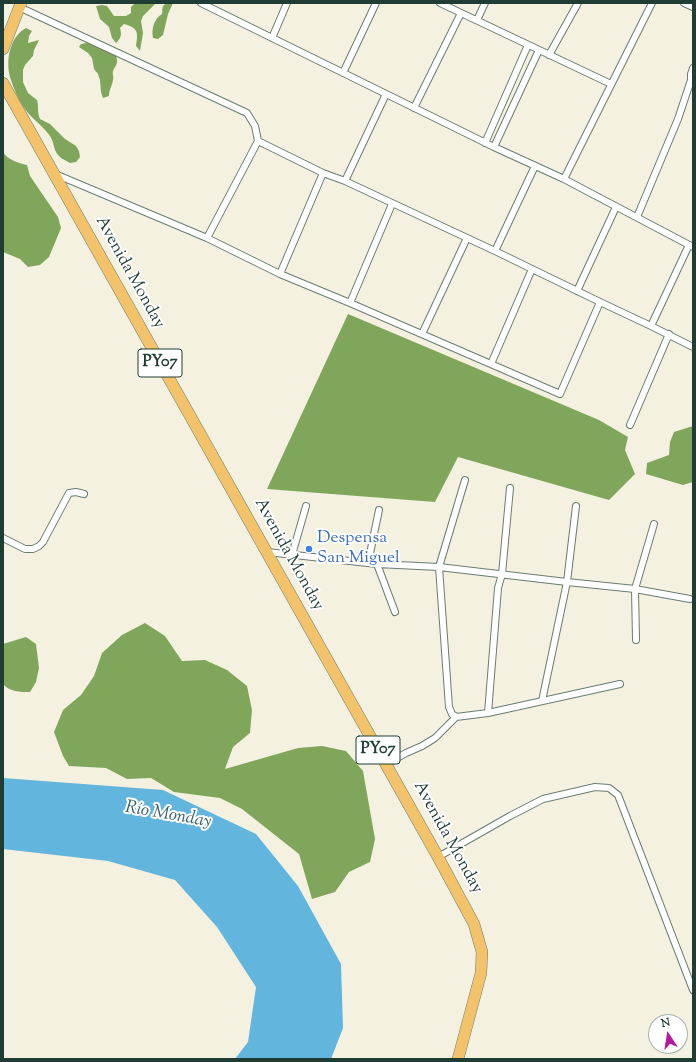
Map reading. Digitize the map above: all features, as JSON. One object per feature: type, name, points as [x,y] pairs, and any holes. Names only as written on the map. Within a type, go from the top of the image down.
[{"type":"highway","points":[[3,49],[20,5]]},
{"type":"highway","name":"Avenida Monday","points":[[3,83],[386,764],[474,924],[482,952],[481,973],[458,1059]]},
{"type":"street","points":[[202,3],[494,148],[564,179],[691,246],[652,326]]},
{"type":"street","points":[[272,38],[287,3]]},
{"type":"street","points":[[343,73],[376,3]]},
{"type":"street","points":[[440,3],[611,84]]},
{"type":"street","points":[[476,20],[485,3]]},
{"type":"street","points":[[549,54],[578,3]]},
{"type":"street","points":[[564,179],[652,3]]},
{"type":"street","points":[[684,3],[693,7]]},
{"type":"street","points":[[20,5],[247,113],[255,126],[258,141],[207,238]]},
{"type":"street","points":[[414,108],[461,13]]},
{"type":"street","points":[[485,143],[528,45]]},
{"type":"street","points":[[494,148],[539,50]]},
{"type":"street","points":[[636,217],[678,119],[692,78],[691,74],[693,68]]},
{"type":"street","points":[[345,181],[386,94]]},
{"type":"street","points":[[258,141],[323,173],[345,181],[495,251],[669,334],[693,347]]},
{"type":"street","points":[[495,251],[535,166]]},
{"type":"street","points":[[54,173],[207,238],[280,274],[560,394],[600,302]]},
{"type":"street","points":[[280,274],[323,173]]},
{"type":"street","points":[[350,303],[392,204]]},
{"type":"street","points":[[577,291],[616,207]]},
{"type":"street","points":[[422,334],[467,238]]},
{"type":"street","points":[[491,364],[532,269]]},
{"type":"street","points":[[630,425],[669,334]]},
{"type":"street","points":[[456,717],[450,711],[449,707],[439,567],[465,480]]},
{"type":"street","points":[[488,713],[498,588],[502,574],[510,488]]},
{"type":"street","points":[[3,538],[25,549],[34,549],[43,542],[69,493],[76,492],[84,494]]},
{"type":"street","points":[[292,555],[306,506]]},
{"type":"street","points":[[542,701],[567,582],[576,506]]},
{"type":"street","points":[[368,563],[379,510]]},
{"type":"street","points":[[636,640],[635,588],[654,524]]},
{"type":"street","points":[[266,552],[377,564],[439,567],[567,582],[635,588],[690,599]]},
{"type":"street","points":[[377,564],[395,612]]},
{"type":"street","points":[[386,764],[435,738],[456,717],[488,713],[620,684]]},
{"type":"street","points":[[438,857],[543,799],[595,787],[609,788],[618,796],[693,990]]},
{"type":"green space","points":[[135,3],[156,3],[143,16],[141,21],[143,33],[140,51],[136,46],[137,34],[135,29],[124,24],[120,28],[121,36],[116,43],[112,38],[109,27],[100,19],[96,6],[107,6],[114,16],[126,16],[131,13],[131,7]]},
{"type":"green space","points":[[167,3],[173,3],[168,14],[163,35],[158,39],[153,38],[152,31],[154,24],[162,14],[163,6]]},
{"type":"green space","points":[[26,28],[32,31],[29,36],[28,43],[39,40],[33,56],[25,65],[23,70],[23,82],[28,93],[37,100],[40,119],[50,124],[65,139],[76,146],[80,157],[76,162],[70,163],[62,159],[57,154],[50,136],[25,110],[12,84],[8,66],[10,51],[12,44],[20,32]]},
{"type":"green space","points":[[87,43],[106,48],[117,57],[117,63],[113,71],[113,79],[109,96],[103,98],[100,80],[94,69],[92,58],[88,53],[79,47],[81,44]]},
{"type":"green space","points":[[3,152],[10,159],[27,165],[30,176],[58,217],[61,228],[49,257],[40,265],[28,267],[20,259],[3,252]]},
{"type":"green space","points":[[348,314],[599,420],[628,437],[625,450],[635,474],[609,500],[458,457],[435,502],[267,489]]},
{"type":"green space","points":[[693,426],[693,482],[683,485],[646,474],[647,463],[669,455],[670,442],[674,432]]},
{"type":"green space","points":[[145,623],[165,636],[182,661],[205,660],[227,670],[247,686],[252,710],[250,733],[233,747],[225,769],[298,748],[322,746],[346,751],[363,771],[375,839],[370,862],[349,872],[335,892],[312,899],[299,854],[242,809],[220,798],[174,792],[151,778],[127,779],[106,768],[69,766],[63,756],[54,732],[63,710],[81,695],[94,676],[102,653],[122,635]]},
{"type":"green space","points":[[26,637],[36,644],[39,668],[36,682],[30,692],[19,692],[6,687],[3,684],[3,644]]},
{"type":"water","name":"Río Monday","points":[[3,778],[163,790],[256,834],[298,886],[341,964],[343,1028],[331,1059],[235,1059],[248,1042],[256,987],[217,927],[175,880],[108,861],[3,849]]},
{"type":"place","name":"Despensa San Miguel","points":[[309,549]]}]
